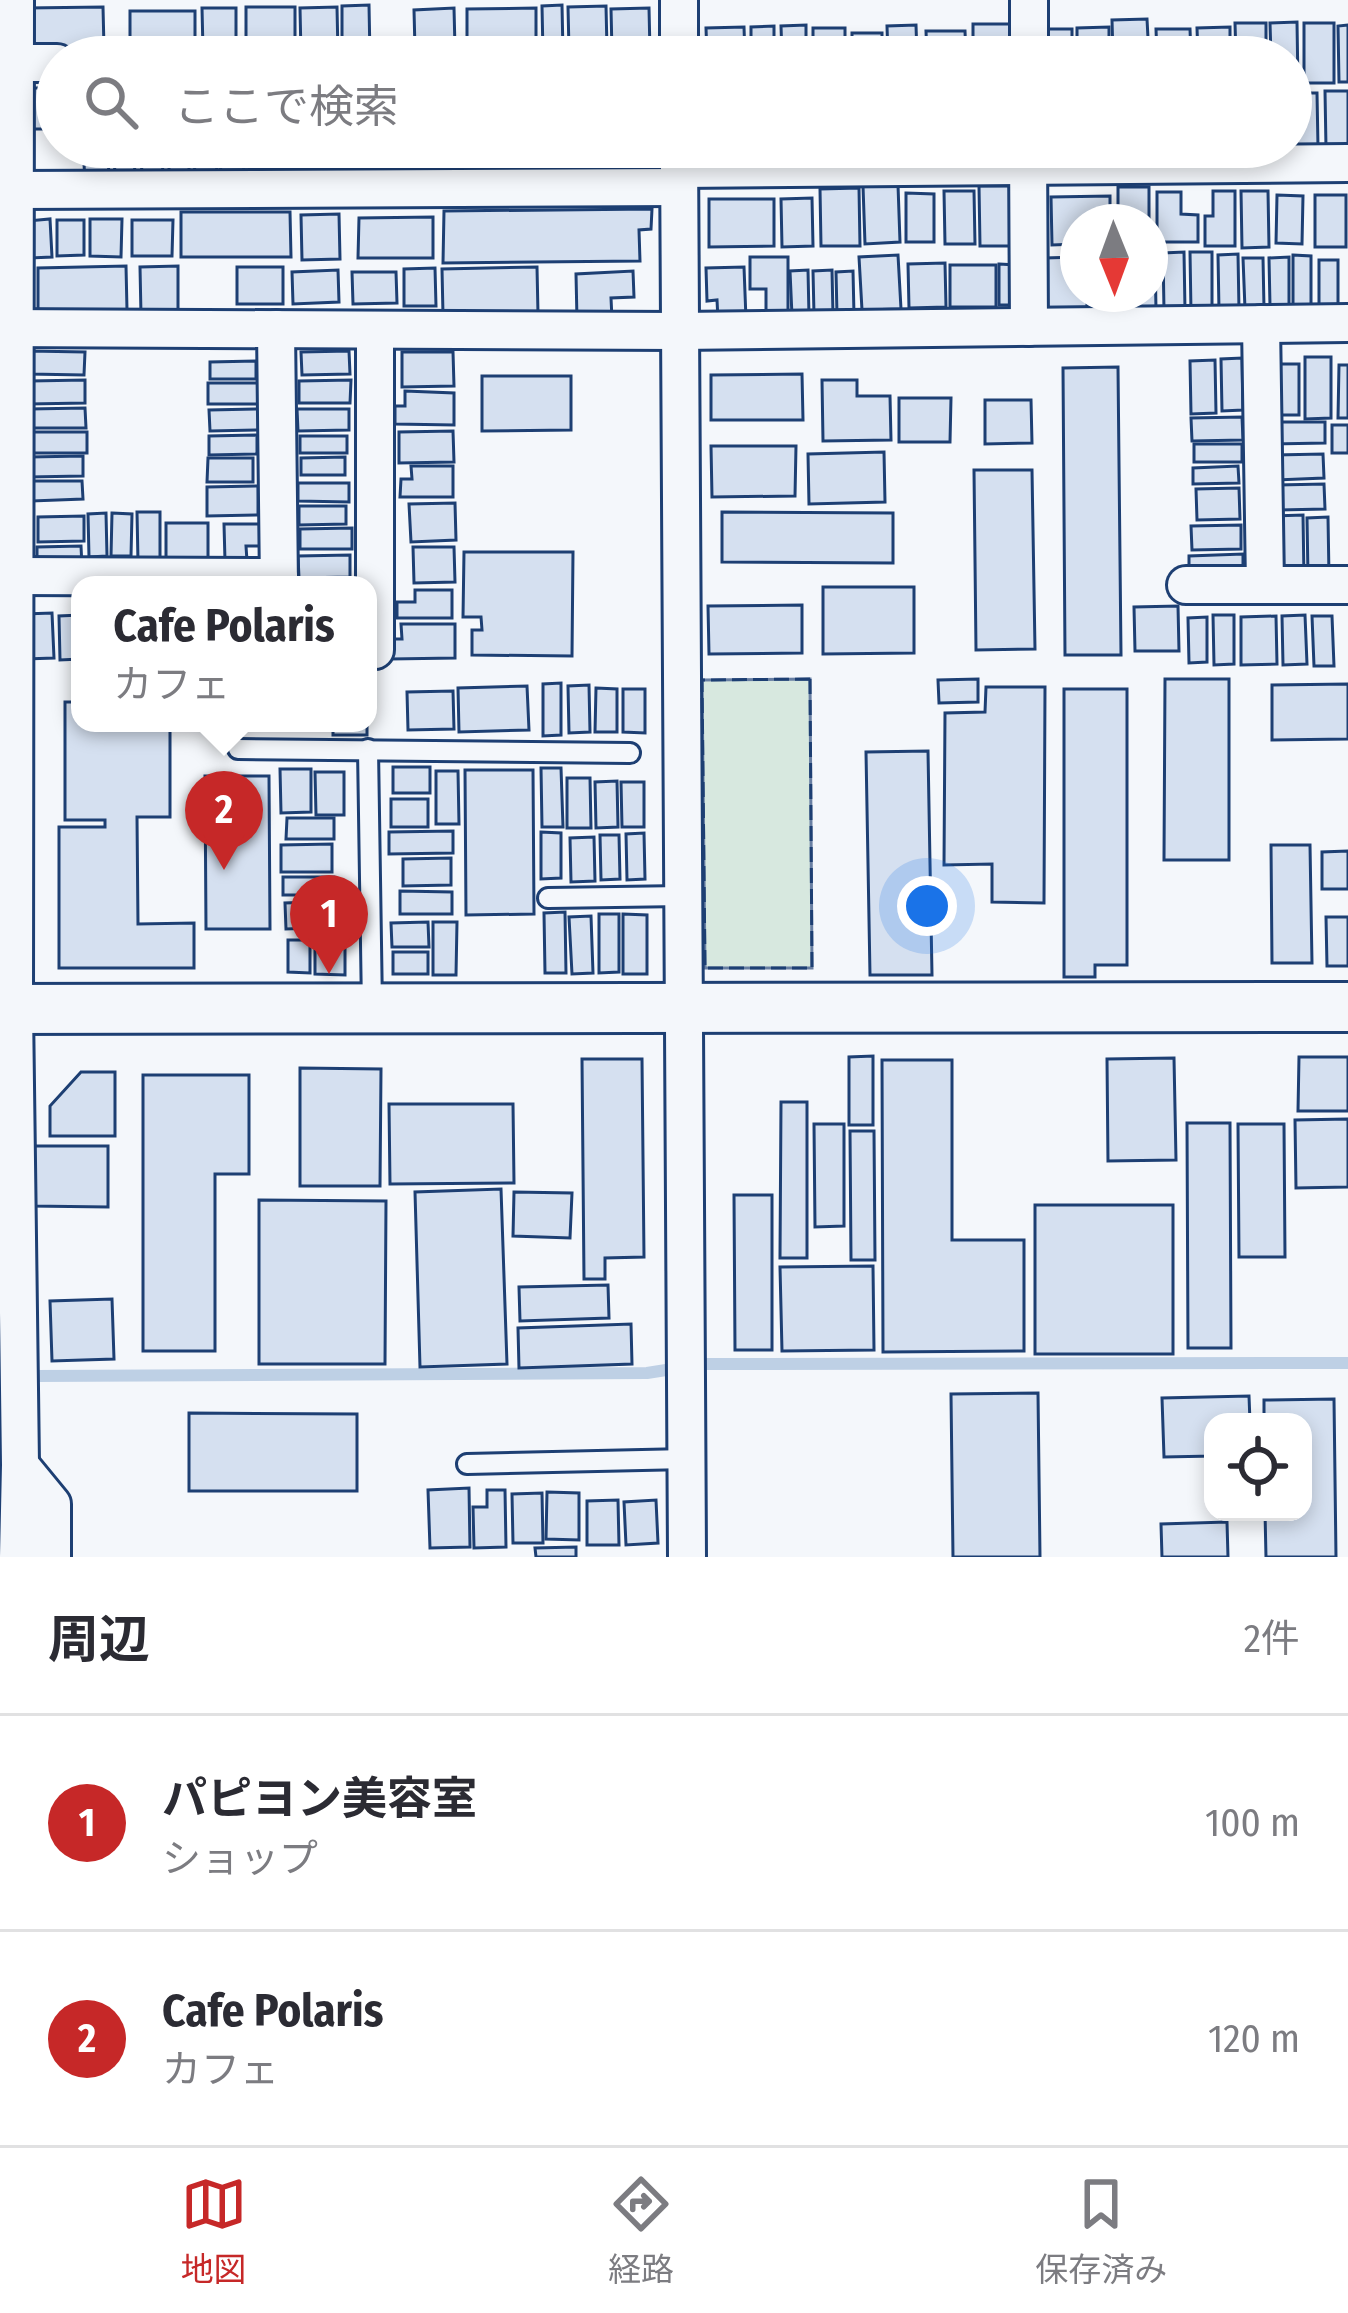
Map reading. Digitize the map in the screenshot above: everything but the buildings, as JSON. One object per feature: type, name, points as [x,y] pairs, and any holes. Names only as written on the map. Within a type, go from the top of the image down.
[{"type":"street","points":[[16,0],[16,190],[8,328],[15,576],[7,1009],[20,1465],[18,1557]]},
{"type":"street","points":[[679,0],[679,36]]},
{"type":"street","points":[[1029,0],[1029,36]]},
{"type":"street","points":[[16,63],[36,63]]},
{"type":"street","points":[[1312,162],[1348,163]]},
{"type":"street","points":[[16,190],[679,168],[687,1557]]},
{"type":"street","points":[[1028,168],[1029,327]]},
{"type":"street","points":[[8,328],[679,331],[1348,323]]},
{"type":"street","points":[[1261,324],[1265,585]]},
{"type":"street","points":[[276,329],[279,576]]},
{"type":"street","points":[[375,330],[375,576]]},
{"type":"street","points":[[15,576],[71,577]]},
{"type":"street","points":[[1186,585],[1348,585]]},
{"type":"street","points":[[7,1009],[1348,1006]]},
{"type":"street","points":[[20,1465],[52,1504],[52,1557]]},
{"type":"lane","points":[[238,748],[630,753]]},
{"type":"lane","points":[[368,749],[372,1008]]},
{"type":"lane","points":[[548,898],[682,896]]},
{"type":"lane","points":[[466,1464],[687,1459]]},
{"type":"shaded area","points":[[810,679],[812,968],[705,968],[702,680]]},
{"type":"waterway","points":[[35,1376],[647,1373],[704,1364],[1348,1363]]},
{"type":"fence","points":[[810,679],[812,968],[705,968],[702,680],[810,679]]},
{"type":"place","name":"Cafe Polaris","points":[[224,870]]},
{"type":"place","name":"パピヨン美容室","points":[[329,974]]}]
